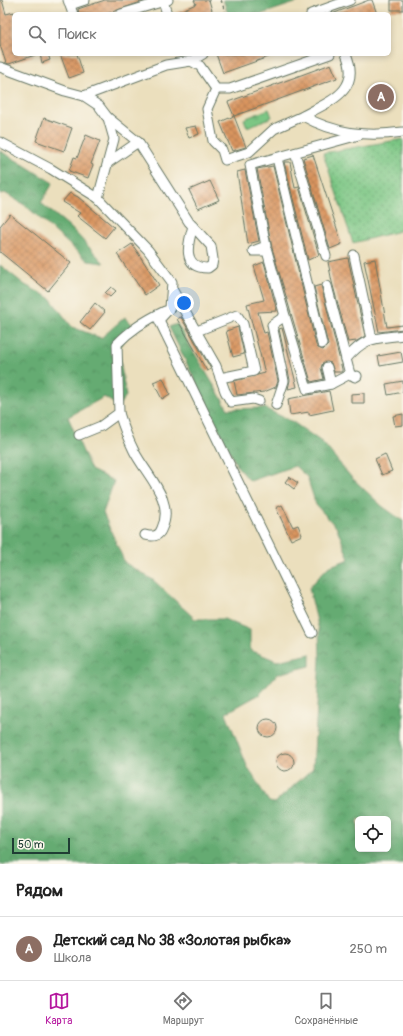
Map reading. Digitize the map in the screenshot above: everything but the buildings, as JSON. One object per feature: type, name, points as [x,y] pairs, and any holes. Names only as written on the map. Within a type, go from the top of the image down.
[{"type":"street","points":[[70,6],[85,0]]},
{"type":"street","points":[[317,12],[350,0]]},
{"type":"street","points":[[128,12],[166,1],[167,12]]},
{"type":"street","points":[[191,61],[200,56]]},
{"type":"street","points":[[216,89],[230,89],[324,56]]},
{"type":"street","points":[[216,89],[207,109],[213,141],[222,150],[225,160],[249,152],[274,129],[337,98],[347,88],[351,66],[347,56]]},
{"type":"street","points":[[84,96],[166,65],[179,58],[191,61],[200,66],[216,89]]},
{"type":"street","points":[[0,67],[65,91],[84,96],[99,106],[106,116],[114,139],[98,198]]},
{"type":"street","points":[[106,116],[138,142],[193,226]]},
{"type":"street","points":[[303,116],[316,123],[358,135],[378,136],[403,132]]},
{"type":"street","points":[[327,286],[346,359],[353,375],[331,384],[307,389],[284,316],[267,251],[253,251],[266,246],[250,165],[358,135]]},
{"type":"street","points":[[0,142],[51,169],[98,198],[148,250],[172,282],[170,308],[159,320],[312,633]]},
{"type":"street","points":[[109,162],[138,142]]},
{"type":"street","points":[[295,153],[326,256]]},
{"type":"street","points":[[276,158],[322,344]]},
{"type":"street","points":[[354,254],[372,339]]},
{"type":"street","points":[[172,290],[216,366],[231,402],[253,399],[259,402]]},
{"type":"street","points":[[145,535],[155,536],[160,534],[166,519],[166,510],[156,484],[137,457],[127,438],[119,414],[116,344],[144,321],[170,308]]},
{"type":"street","points":[[197,331],[237,315],[242,324],[254,371],[220,378]]},
{"type":"street","points":[[276,405],[284,381],[272,326],[284,316]]},
{"type":"street","points":[[346,359],[357,346],[372,339],[403,335]]},
{"type":"street","points":[[327,367],[331,384]]},
{"type":"street","points":[[79,435],[101,426],[119,414]]},
{"type":"path","points":[[221,0],[225,12]]},
{"type":"green space","points":[[223,0],[304,0],[268,12],[227,12]]},
{"type":"green space","points":[[269,109],[272,117],[247,127],[244,119]]},
{"type":"green space","points":[[403,139],[403,230],[353,243],[323,153]]},
{"type":"green space","points":[[0,151],[53,183],[41,203],[70,227],[104,263],[88,261],[26,206],[5,193],[0,194]]},
{"type":"green space","points":[[0,265],[25,285],[50,298],[72,327],[101,338],[125,317],[133,325],[118,349],[126,396],[118,406],[104,397],[68,417],[91,470],[114,481],[103,513],[125,563],[153,580],[195,619],[224,619],[250,630],[250,650],[277,661],[310,654],[310,666],[277,674],[260,694],[226,713],[247,766],[269,802],[275,803],[313,768],[320,659],[319,630],[309,588],[328,567],[349,559],[337,528],[316,505],[307,477],[295,466],[250,481],[237,466],[169,327],[177,324],[228,409],[264,408],[293,422],[323,443],[351,477],[382,506],[403,521],[403,864],[0,864]]},
{"type":"place","name":"Детский сад № 38 «Золотая рыбка»","points":[[381,97]]}]
